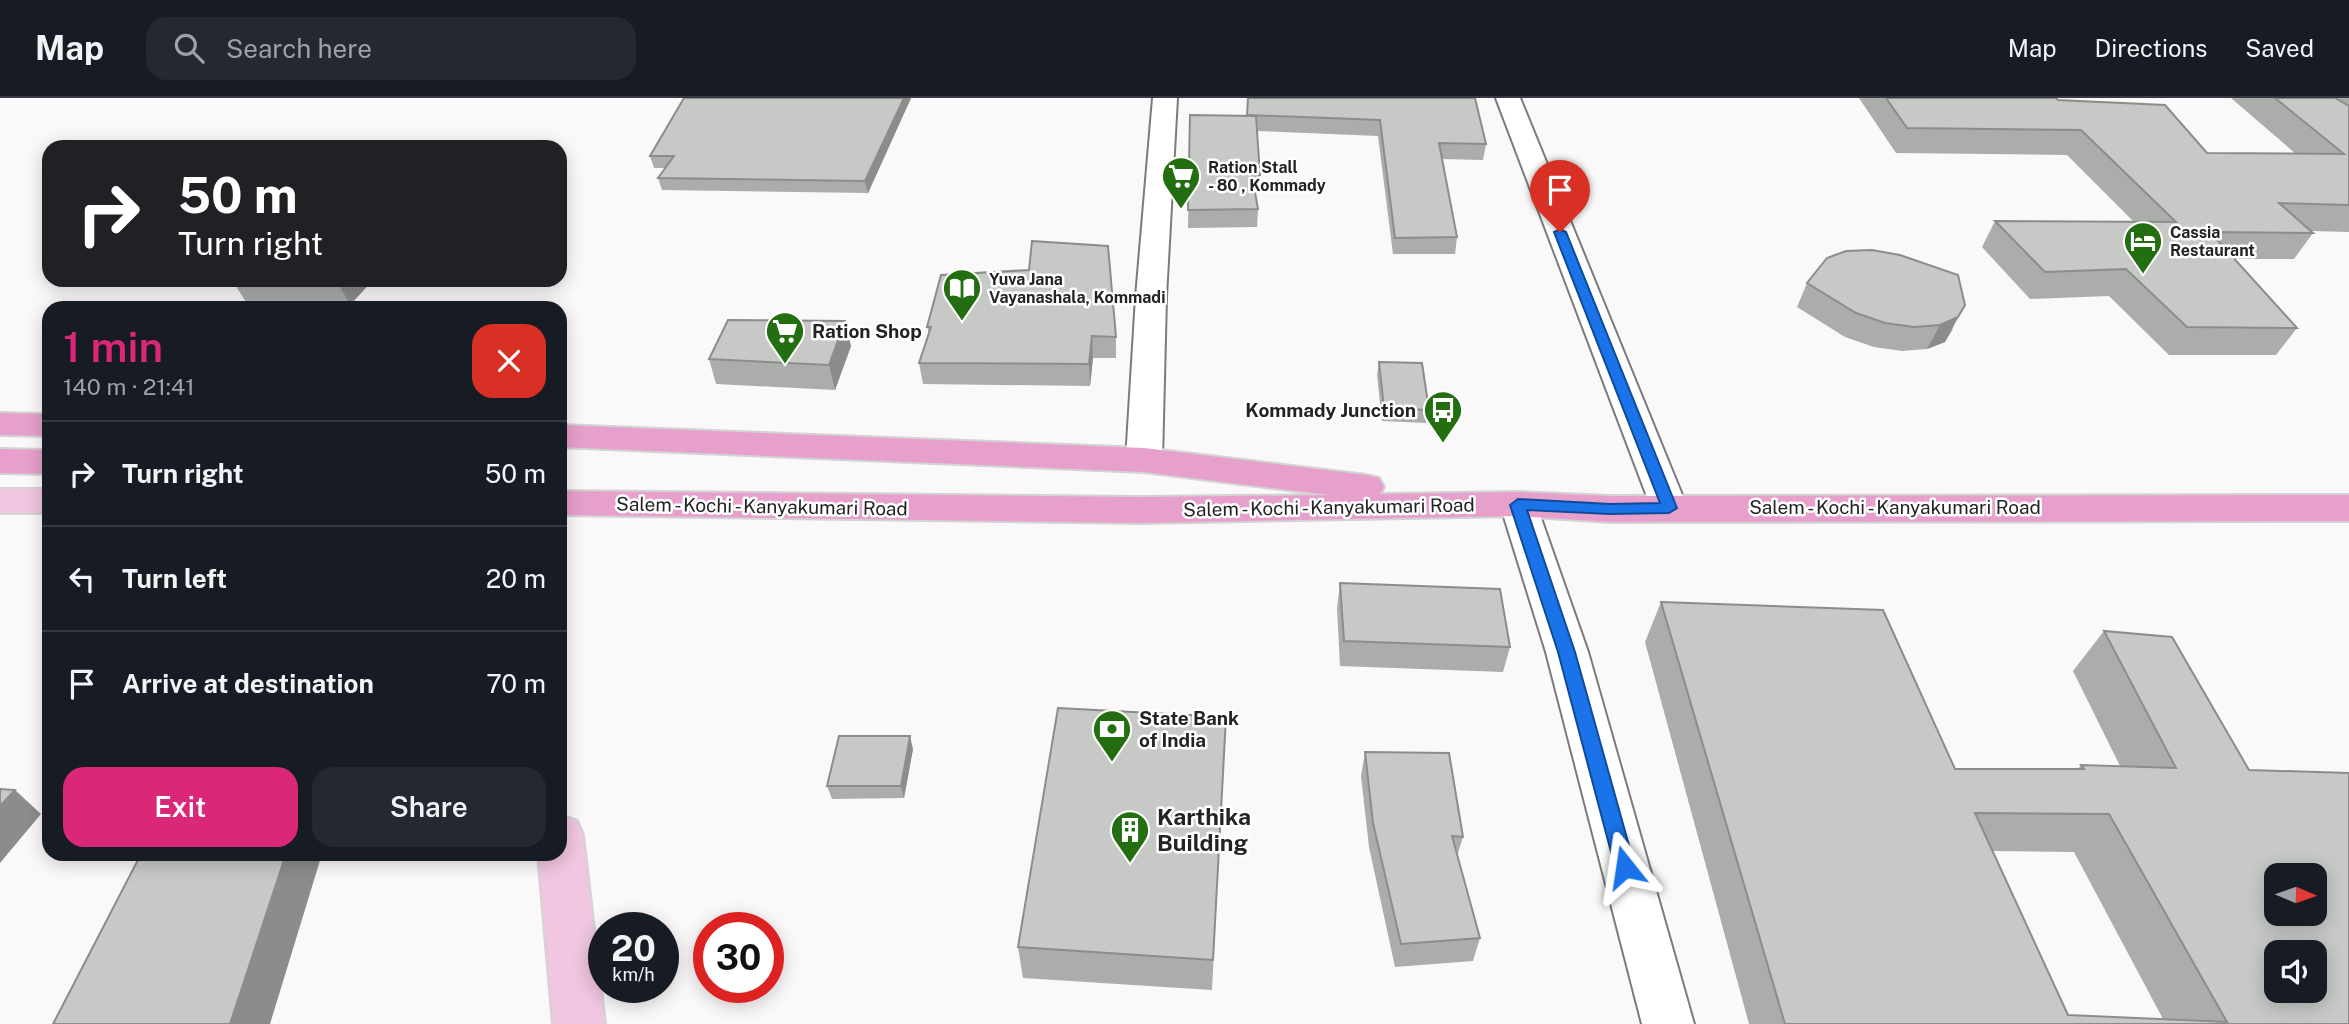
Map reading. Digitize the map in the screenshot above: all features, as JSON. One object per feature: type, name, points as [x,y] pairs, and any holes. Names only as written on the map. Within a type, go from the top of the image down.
[{"type":"highway","points":[[0,424],[42,425]]},
{"type":"highway","points":[[567,436],[1144,460],[1518,505]]},
{"type":"highway","points":[[0,461],[42,462]]},
{"type":"highway","name":"Salem - Kochi - Kanyakumari Road","points":[[567,503],[1128,510],[1518,505],[1610,509],[2349,508]]},
{"type":"main road","points":[[0,501],[42,501]]},
{"type":"main road","points":[[563,861],[579,1024]]},
{"type":"street","points":[[1144,460],[1151,297],[1165,98]]},
{"type":"street","points":[[1508,98],[1669,508]]},
{"type":"street","points":[[1518,505],[1567,652],[1668,1024]]},
{"type":"building","points":[[684,98],[904,98],[865,181],[658,178],[674,156],[650,156]]},
{"type":"building","points":[[1248,98],[1475,98],[1486,144],[1439,143],[1457,237],[1395,238],[1380,120],[1247,115]]},
{"type":"building","points":[[1886,98],[2056,98],[2165,105],[2207,153],[2344,154],[2275,98],[2335,98],[2349,106],[2349,205],[2279,203],[2313,233],[2210,232],[2297,328],[2187,327],[2126,269],[2045,272],[1995,221],[2176,222],[2081,130],[1907,128]]},
{"type":"building","points":[[1190,115],[1256,116],[1260,175],[1252,175],[1258,209],[1188,210]]},
{"type":"building","points":[[1032,241],[1108,246],[1116,337],[1092,336],[1089,364],[919,363],[931,327],[927,327],[941,275],[1029,270]]},
{"type":"building","points":[[1872,250],[1900,255],[1958,275],[1965,305],[1958,317],[1940,325],[1914,327],[1885,323],[1856,313],[1807,283],[1827,258],[1846,251]]},
{"type":"building","points":[[728,320],[845,321],[829,365],[709,359]]},
{"type":"building","points":[[1379,362],[1422,363],[1429,410],[1384,408]]},
{"type":"building","points":[[1340,583],[1500,589],[1510,647],[1344,641]]},
{"type":"building","points":[[1661,602],[1883,610],[1955,769],[2084,769],[2081,765],[2176,768],[2104,631],[2172,637],[2249,770],[2349,773],[2349,1024],[1785,1024]],"holes":[[[1975,813],[2109,814],[2227,1022],[2068,1015]]]},
{"type":"building","name":"Karthika Building","points":[[1058,708],[1226,717],[1213,960],[1018,947]]},
{"type":"building","points":[[839,736],[910,736],[901,786],[827,786]]},
{"type":"building","points":[[1365,752],[1449,753],[1463,837],[1452,836],[1480,938],[1401,944],[1373,823]]},
{"type":"building","points":[[0,789],[15,790],[0,806]]},
{"type":"building","points":[[137,861],[284,861],[230,1024],[53,1024]]},
{"type":"place","name":"Ration Stall - 80 , Kommady","points":[[1181,210]]},
{"type":"place","name":"Cassia Restaurant","points":[[2143,275]]},
{"type":"place","name":"Yuva Jana Vayanashala, Kommadi","points":[[962,322]]},
{"type":"place","name":"Ration Shop","points":[[785,365]]},
{"type":"place","name":"Kommady Junction","points":[[1443,444]]},
{"type":"place","name":"State Bank of India","points":[[1112,763]]},
{"type":"place","name":"Karthika Building","points":[[1130,864]]},
{"type":"route","points":[[1560,232],[1669,508],[1610,509],[1518,505],[1567,652],[1625,867]]}]
